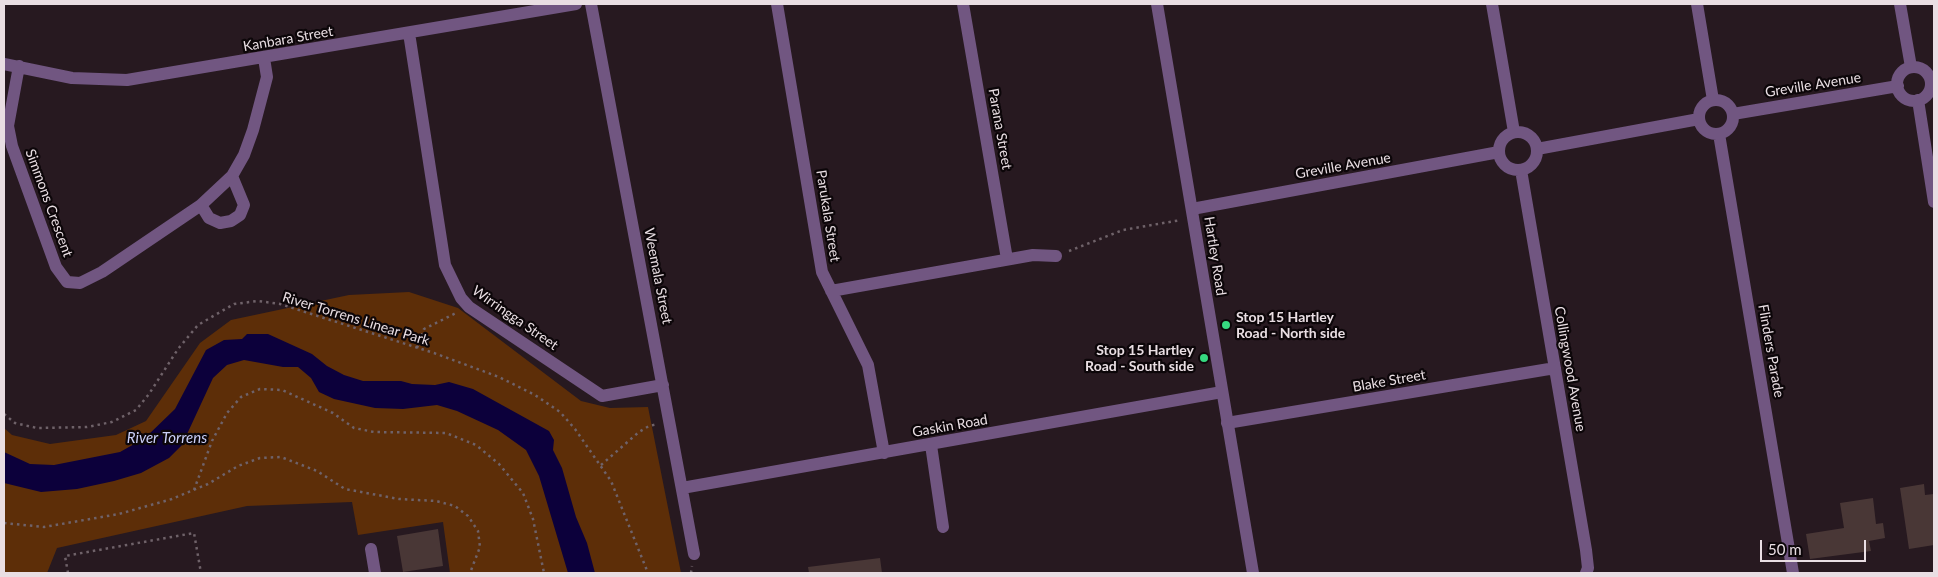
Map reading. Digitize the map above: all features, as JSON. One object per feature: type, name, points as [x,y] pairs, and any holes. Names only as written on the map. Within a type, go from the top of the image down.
[{"type":"street","name":"Kanbara Street","points":[[4,64],[72,78],[127,80],[576,4]]},
{"type":"street","name":"Weemala Street","points":[[591,4],[694,554]]},
{"type":"street","name":"Parukala Street","points":[[777,4],[822,272],[868,366],[884,453]]},
{"type":"street","name":"Parana Street","points":[[963,4],[1007,259]]},
{"type":"street","name":"Hartley Road","points":[[1157,4],[1253,573]]},
{"type":"street","points":[[1492,4],[1514,132]]},
{"type":"street","points":[[1698,4],[1713,100]]},
{"type":"street","points":[[1900,4],[1911,67]]},
{"type":"street","name":"Wirringga Street","points":[[409,33],[445,265],[460,298],[469,307],[602,396],[663,385]]},
{"type":"street","name":"Simmons Crescent","points":[[19,66],[8,126],[11,140],[56,267],[67,282],[80,283],[102,272],[201,205],[232,176],[244,155],[253,130],[267,77],[264,58]]},
{"type":"street","points":[[1911,67],[1924,70],[1932,81],[1928,94],[1918,100],[1906,98],[1898,86],[1900,76],[1911,67]]},
{"type":"street","name":"Greville Avenue","points":[[1733,114],[1898,86]]},
{"type":"street","points":[[1713,100],[1724,102],[1733,114],[1730,128],[1719,134],[1707,132],[1700,119],[1704,105],[1713,100]]},
{"type":"street","points":[[1918,100],[1934,202]]},
{"type":"street","points":[[1537,149],[1700,119]]},
{"type":"street","points":[[1514,132],[1530,135],[1535,141],[1537,149],[1533,162],[1521,170],[1508,167],[1502,161],[1499,152],[1501,142],[1506,136],[1514,132]]},
{"type":"street","name":"Flinders Parade","points":[[1719,134],[1793,573]]},
{"type":"street","name":"Greville Avenue","points":[[1193,213],[1499,152]]},
{"type":"street","name":"Collingwood Avenue","points":[[1521,170],[1586,550],[1588,568],[1586,573]]},
{"type":"street","points":[[201,205],[209,218],[220,223],[231,221],[240,215],[244,205],[232,176]]},
{"type":"street","points":[[831,291],[1007,259],[1033,255],[1056,256]]},
{"type":"street","name":"Blake Street","points":[[1228,423],[1555,368]]},
{"type":"street","name":"Gaskin Road","points":[[682,488],[1222,392]]},
{"type":"street","points":[[931,445],[943,527]]},
{"type":"street","points":[[371,549],[375,573]]},
{"type":"path","points":[[1056,256],[1123,230],[1193,213]]},
{"type":"path","name":"River Torrens Linear Park","points":[[4,414],[15,423],[38,428],[87,427],[112,422],[136,410],[149,394],[178,348],[198,325],[234,304],[258,301],[280,304],[417,348],[499,377],[535,395],[560,412],[575,429],[601,466],[626,514],[648,573]]},
{"type":"path","points":[[417,348],[424,329],[469,307]]},
{"type":"path","points":[[194,490],[212,440],[227,413],[241,397],[260,389],[282,390],[333,413],[354,428],[374,432],[446,433],[476,445],[499,464],[523,493],[533,519],[544,573]]},
{"type":"path","points":[[601,466],[649,426],[670,422]]},
{"type":"path","points":[[4,523],[44,527],[119,514],[172,500],[208,484],[238,466],[260,458],[281,457],[317,471],[345,489],[399,499],[436,501],[455,506],[468,516],[478,531],[480,546],[470,573]]},
{"type":"path","points":[[68,573],[65,556],[194,533],[201,573]]},
{"type":"shaded area","points":[[409,292],[458,308],[581,401],[610,408],[648,407],[681,573],[450,573],[443,522],[358,535],[352,502],[247,506],[57,548],[47,573],[4,573],[4,428],[12,435],[50,444],[116,435],[146,421],[200,343],[231,320],[349,295]]},
{"type":"water","name":"River Torrens","points":[[247,334],[268,334],[312,354],[327,366],[344,375],[363,381],[401,381],[412,384],[435,385],[449,382],[473,389],[549,431],[554,440],[553,450],[562,468],[595,573],[568,573],[539,476],[526,450],[498,430],[457,411],[437,405],[403,409],[375,408],[334,399],[319,392],[311,378],[298,367],[283,367],[244,360],[227,365],[213,378],[182,445],[169,458],[141,473],[77,489],[41,492],[4,483],[4,452],[30,464],[54,465],[120,452],[145,438],[175,409],[206,350],[224,340],[242,339]]},
{"type":"building","points":[[1924,484],[1925,495],[1934,494],[1934,545],[1909,549],[1900,488]]},
{"type":"building","points":[[1873,498],[1876,524],[1883,523],[1885,538],[1869,541],[1871,551],[1810,559],[1806,534],[1844,528],[1840,503]]},
{"type":"building","points":[[438,529],[443,566],[403,572],[397,536]]},
{"type":"building","points":[[880,558],[882,573],[809,573],[808,567]]},
{"type":"place","name":"Stop 15 Hartley Road - North side","points":[[1226,325]]},
{"type":"place","name":"Stop 15 Hartley Road - South side","points":[[1204,358]]}]
